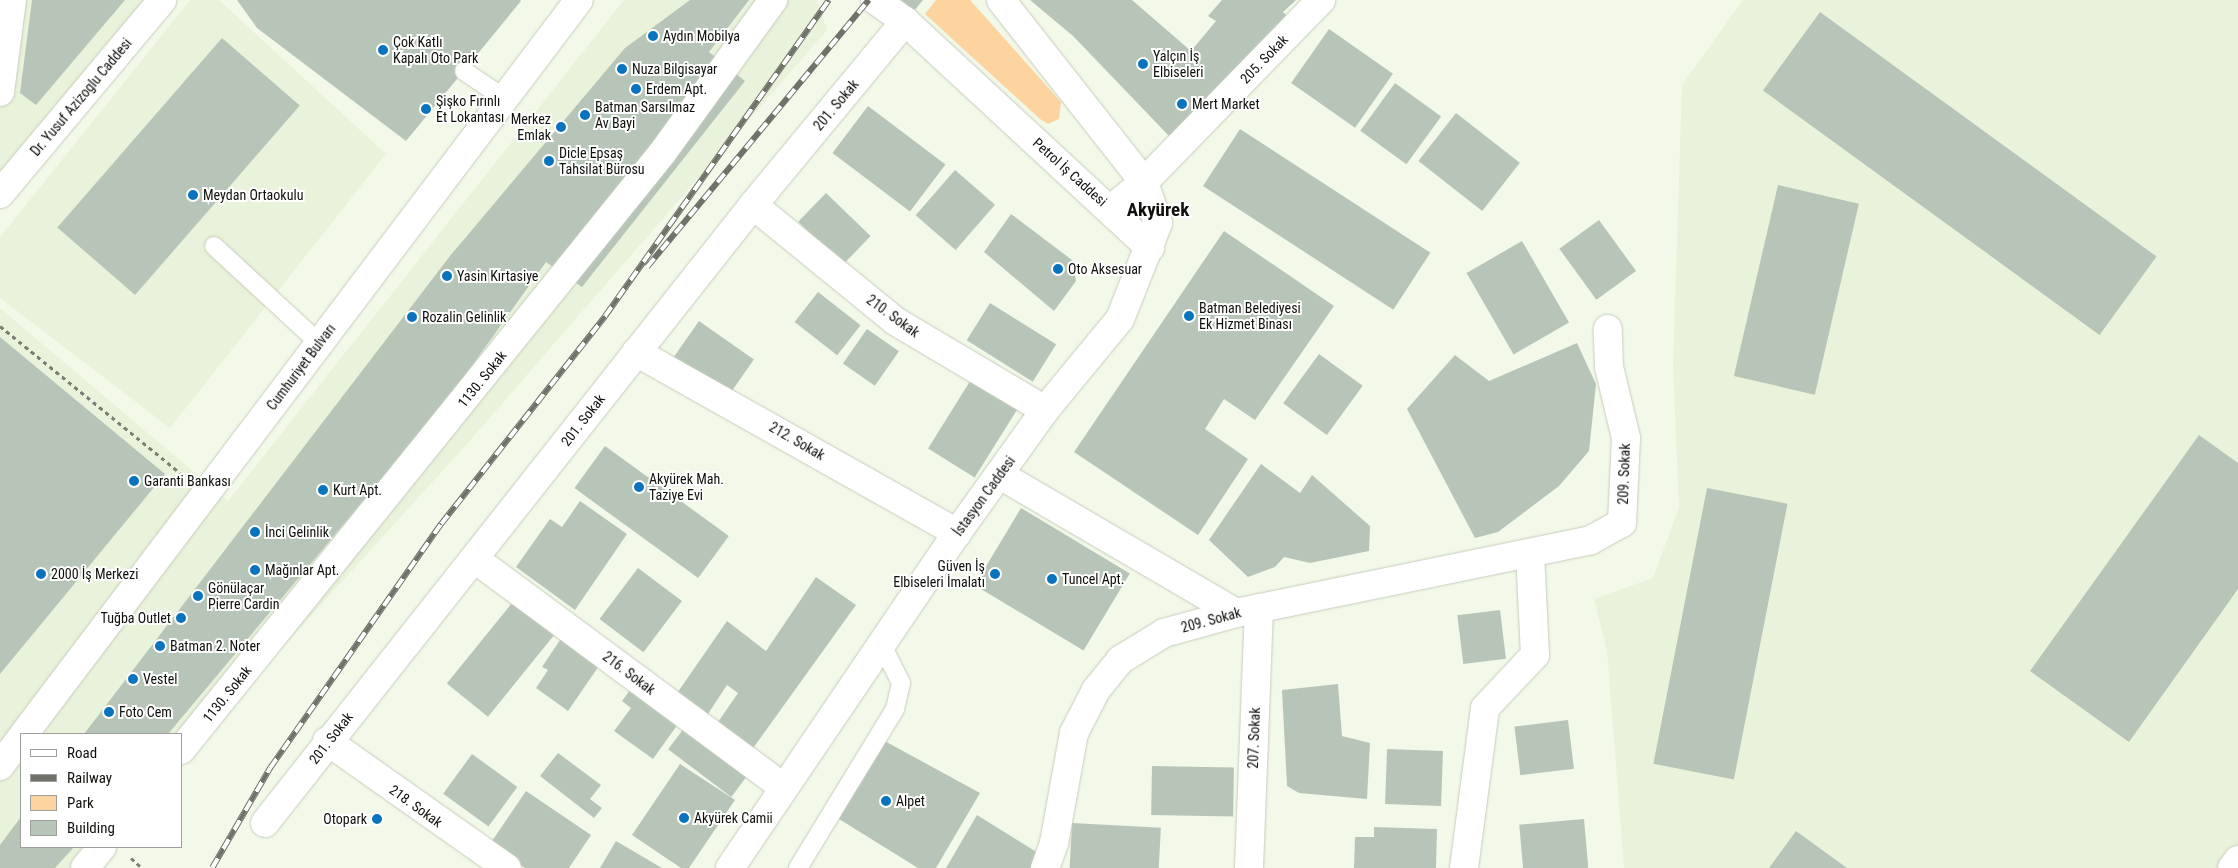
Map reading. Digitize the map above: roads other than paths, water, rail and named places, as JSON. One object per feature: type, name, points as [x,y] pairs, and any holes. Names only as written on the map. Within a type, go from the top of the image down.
[{"type":"street","points":[[0,92],[12,0]]},
{"type":"street","name":"Dr. Yusuf Azizoglu Caddesi","points":[[0,194],[162,0]]},
{"type":"street","name":"1130. Sokak","points":[[182,749],[662,152],[773,0]]},
{"type":"street","name":"Petrol İş Caddesi","points":[[875,0],[905,22],[1150,248]]},
{"type":"street","name":"205. Sokak","points":[[1111,210],[1144,182],[1321,0]]},
{"type":"street","points":[[1004,1],[1144,182],[1158,223],[1150,248]]},
{"type":"street","name":"Cumhuriyet Bulvarı","points":[[25,733],[504,98],[573,2]]},
{"type":"street","name":"201. Sokak","points":[[265,823],[753,205],[905,22]]},
{"type":"street","name":"210. Sokak","points":[[753,205],[896,321],[1045,410]]},
{"type":"street","name":"İstasyon Caddesi","points":[[730,868],[783,787],[882,646],[957,533],[1045,410],[1120,319],[1150,248]]},
{"type":"street","name":"209. Sokak","points":[[1044,868],[1054,843],[1074,733],[1096,690],[1120,660],[1164,633],[1248,611],[1591,540],[1622,524],[1626,438],[1609,367],[1608,329]]},
{"type":"street","name":"212. Sokak","points":[[636,352],[957,533]]},
{"type":"street","points":[[1000,475],[1248,611]]},
{"type":"street","points":[[1464,868],[1485,708],[1535,655],[1530,553]]},
{"type":"street","name":"216. Sokak","points":[[475,558],[783,787]]},
{"type":"street","name":"207. Sokak","points":[[1248,611],[1249,868]]},
{"type":"street","points":[[0,764],[20,739]]},
{"type":"street","name":"218. Sokak","points":[[328,741],[507,868]]},
{"type":"street","points":[[85,868],[101,848]]},
{"type":"street","points":[[2232,868],[2238,860]]},
{"type":"lane","points":[[464,71],[504,98]]},
{"type":"lane","points":[[214,246],[319,343]]},
{"type":"lane","points":[[798,868],[895,709],[901,683],[882,646]]},
{"type":"railway","points":[[212,868],[270,768],[441,524],[605,316],[829,0]]},
{"type":"railway","points":[[647,267],[869,0]]},
{"type":"place","name":"Aydın Mobilya","points":[[653,36]]},
{"type":"place","name":"Çok Katlı Kapalı Oto Park","points":[[383,50]]},
{"type":"place","name":"Yalçın İş Elbiseleri","points":[[1143,64]]},
{"type":"place","name":"Nuza Bilgisayar","points":[[622,69]]},
{"type":"place","name":"Erdem Apt.","points":[[636,89]]},
{"type":"place","name":"Mert Market","points":[[1182,104]]},
{"type":"place","name":"Şişko Fırınlı Et Lokantası","points":[[426,109]]},
{"type":"place","name":"Batman Sarsılmaz Av Bayi","points":[[585,115]]},
{"type":"place","name":"Merkez Emlak","points":[[561,127]]},
{"type":"place","name":"Dicle Epsaş Tahsilat Bürosu","points":[[549,161]]},
{"type":"place","name":"Meydan Ortaokulu","points":[[193,195]]},
{"type":"place","name":"Oto Aksesuar","points":[[1058,269]]},
{"type":"place","name":"Yasin Kırtasiye","points":[[447,276]]},
{"type":"place","name":"Batman Belediyesi Ek Hizmet Binası","points":[[1189,316]]},
{"type":"place","name":"Rozalin Gelinlik","points":[[412,317]]},
{"type":"place","name":"Garanti Bankası","points":[[134,481]]},
{"type":"place","name":"Akyürek Mah. Taziye Evi","points":[[639,487]]},
{"type":"place","name":"Kurt Apt.","points":[[323,490]]},
{"type":"place","name":"İnci Gelinlik","points":[[255,532]]},
{"type":"place","name":"Mağınlar Apt.","points":[[255,570]]},
{"type":"place","name":"2000 İş Merkezi","points":[[41,574]]},
{"type":"place","name":"Güven İş Elbiseleri İmalatı","points":[[995,574]]},
{"type":"place","name":"Tuncel Apt.","points":[[1052,579]]},
{"type":"place","name":"Gönülaçar Pierre Cardin","points":[[198,596]]},
{"type":"place","name":"Tuğba Outlet","points":[[181,618]]},
{"type":"place","name":"Batman 2. Noter","points":[[160,646]]},
{"type":"place","name":"Vestel","points":[[133,679]]},
{"type":"place","name":"Foto Cem","points":[[109,712]]},
{"type":"place","name":"Alpet","points":[[886,801]]},
{"type":"place","name":"Akyürek Camii","points":[[684,818]]},
{"type":"place","name":"Otopark","points":[[377,819]]},
{"type":"district","name":"Akyürek","points":[[1158,210]]}]
